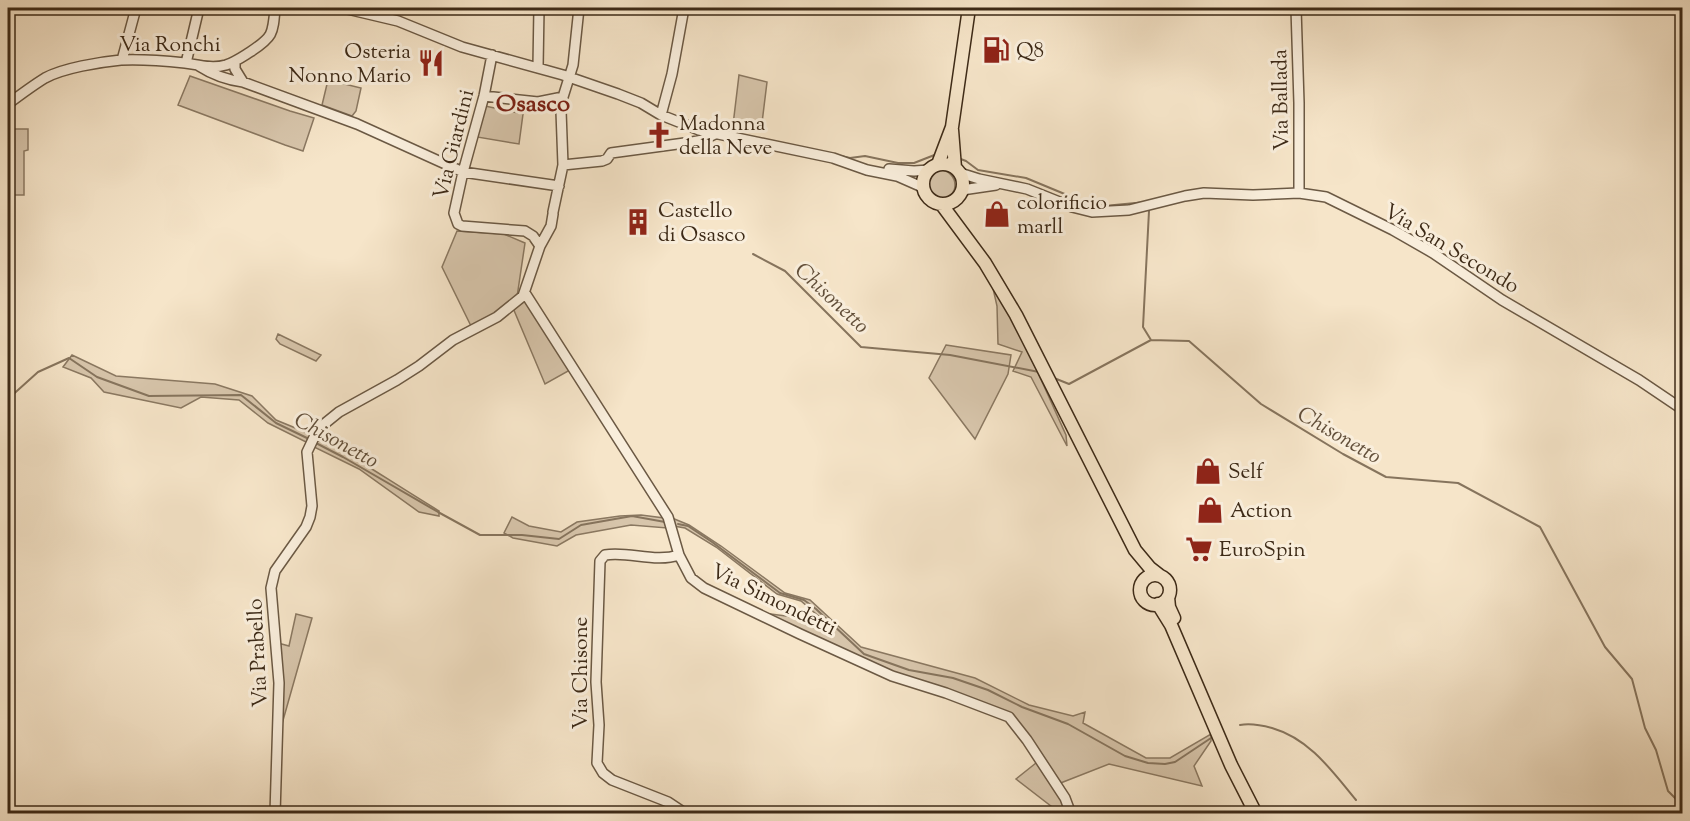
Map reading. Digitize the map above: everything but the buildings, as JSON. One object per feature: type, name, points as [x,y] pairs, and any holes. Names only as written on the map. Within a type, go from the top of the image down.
[{"type":"main road","points":[[961,230],[959,212],[963,184],[957,170],[952,127],[969,8]]},
{"type":"main road","points":[[952,127],[933,167],[925,175],[922,187],[927,197],[936,204],[942,205],[953,202],[961,192]]},
{"type":"main road","points":[[933,167],[950,165],[957,170]]},
{"type":"main road","points":[[942,205],[985,262],[1016,315],[1136,550],[1150,568],[1166,579],[1170,586],[1163,601],[1170,625],[1216,733],[1256,813]]},
{"type":"main road","points":[[1136,550],[1141,570],[1141,597],[1153,605],[1163,601]]},
{"type":"main road","points":[[1140,587],[1144,578],[1159,575]]},
{"type":"street","points":[[122,60],[136,8]]},
{"type":"street","points":[[186,63],[199,8]]},
{"type":"street","name":"Via Ronchi","points":[[8,104],[36,84],[62,71],[122,60],[186,63],[199,66],[224,65],[266,42],[274,23],[275,8]]},
{"type":"street","points":[[343,8],[399,21],[462,47],[571,77],[641,103],[661,115],[699,130],[798,150],[853,164],[900,171],[933,167]]},
{"type":"street","points":[[538,67],[539,8]]},
{"type":"street","points":[[525,293],[540,246],[551,226],[563,165],[561,111],[571,77],[579,8]]},
{"type":"street","points":[[661,115],[672,74],[684,8]]},
{"type":"street","name":"Via Ballada","points":[[1296,8],[1299,193]]},
{"type":"street","name":"Via Giardini","points":[[492,55],[484,96],[454,213],[462,226],[525,231],[533,236],[540,246]]},
{"type":"street","points":[[235,61],[235,69],[243,82]]},
{"type":"street","points":[[199,66],[212,74],[243,82],[357,124],[463,172],[559,186]]},
{"type":"street","points":[[484,96],[538,102],[563,98]]},
{"type":"street","points":[[563,165],[602,161],[607,159],[611,153],[703,140],[715,134]]},
{"type":"street","points":[[853,164],[867,170],[897,176],[922,187]]},
{"type":"street","name":"Via San Secondo","points":[[957,170],[979,179],[1028,189],[1072,207],[1092,212],[1129,210],[1185,196],[1204,194],[1299,193],[1326,197],[1393,230],[1433,253],[1502,300],[1639,380],[1683,410]]},
{"type":"street","points":[[961,192],[1007,184]]},
{"type":"street","name":"Via Prabello","points":[[275,813],[279,682],[272,588],[275,571],[306,527],[310,517],[312,506],[307,452],[312,440],[318,429],[339,412],[397,380],[453,340],[497,317],[525,293]]},
{"type":"street","name":"Via Simondetti","points":[[525,293],[668,517],[679,555],[691,578],[704,588],[892,676],[946,693],[1009,717],[1065,798],[1071,813]]},
{"type":"street","name":"Via Chisone","points":[[679,555],[669,559],[614,553],[605,555],[600,561],[596,672],[599,725],[597,763],[603,773],[612,780],[668,802],[686,813]]},
{"type":"shaded area","points":[[739,75],[767,82],[761,131],[733,125]]},
{"type":"shaded area","points":[[190,76],[314,118],[303,151],[178,105]]},
{"type":"shaded area","points":[[328,80],[361,88],[356,111],[352,116],[322,105]]},
{"type":"shaded area","points":[[485,106],[523,114],[519,144],[477,137]]},
{"type":"shaded area","points":[[8,129],[28,129],[28,150],[24,151],[24,195],[8,195]]},
{"type":"shaded area","points":[[940,170],[951,174],[955,185],[951,196],[940,200],[929,196],[925,185],[929,174]]},
{"type":"shaded area","points":[[457,231],[504,234],[525,243],[517,297],[496,315],[472,328],[442,267]]},
{"type":"shaded area","points":[[992,284],[1040,377],[1066,435],[1067,446],[1031,377],[1013,371],[1022,352],[998,344],[997,306]]},
{"type":"shaded area","points":[[523,300],[527,302],[570,370],[545,384],[513,308]]},
{"type":"shaded area","points":[[278,334],[321,355],[316,361],[280,344],[276,339]]},
{"type":"shaded area","points":[[946,345],[1011,355],[1008,374],[975,439],[929,378]]},
{"type":"shaded area","points":[[72,355],[116,376],[215,384],[252,396],[276,420],[310,434],[306,442],[268,423],[239,400],[201,397],[181,408],[104,392],[91,378],[63,367]]},
{"type":"shaded area","points":[[318,436],[439,511],[439,516],[419,512],[359,469],[312,446]]},
{"type":"shaded area","points":[[641,515],[664,518],[667,528],[631,525],[576,535],[557,546],[513,538],[504,533],[512,517],[529,526],[561,532],[577,522]]},
{"type":"shaded area","points":[[672,518],[689,525],[721,546],[785,593],[810,600],[861,647],[975,678],[1029,705],[1073,716],[1085,712],[1083,723],[1146,758],[1170,758],[1211,734],[1211,741],[1194,766],[1202,786],[1109,764],[1058,784],[1016,720],[891,673],[763,613],[824,621],[801,601],[777,594],[716,547],[685,528],[674,526]]},
{"type":"shaded area","points":[[296,614],[312,618],[280,731],[278,643],[289,646]]},
{"type":"shaded area","points":[[1036,763],[1040,764],[1064,801],[1067,813],[1060,813],[1016,779]]},
{"type":"waterway","points":[[700,122],[730,132]]},
{"type":"waterway","points":[[841,156],[850,158],[865,156],[898,163],[914,163],[937,154]]},
{"type":"waterway","points":[[958,158],[978,170],[1026,178],[1084,202],[1104,206],[1146,202]]},
{"type":"waterway","points":[[1149,211],[1143,327],[1151,340]]},
{"type":"waterway","name":"Chisonetto","points":[[753,254],[785,271],[861,347],[950,355],[1039,372]]},
{"type":"waterway","name":"Chisonetto","points":[[1054,378],[1069,384],[1151,340],[1189,341],[1261,404],[1343,454],[1386,477],[1458,483],[1540,527],[1605,647],[1632,679],[1645,728],[1656,750],[1668,791],[1682,805]]},
{"type":"waterway","name":"Chisonetto","points":[[8,399],[38,372],[69,358],[97,377],[149,396],[241,395],[276,423],[309,439]]},
{"type":"waterway","name":"Chisonetto","points":[[314,442],[480,535],[522,535],[559,539],[581,525],[632,516],[665,522]]},
{"type":"waterway","name":"Chisonetto","points":[[678,524],[688,526],[712,542],[780,593],[804,600],[864,654],[909,670],[953,678],[988,690],[1022,707],[1068,724],[1125,756],[1148,763],[1175,762],[1214,736]]},
{"type":"waterway","name":"Chisonetto","points":[[1240,725],[1252,724],[1268,727],[1298,740],[1319,757],[1356,800]]},
{"type":"waterway","name":"Chisonetto","points":[[1364,810],[1370,814]]},
{"type":"waterway","name":"Chisonetto","points":[[1474,814],[1482,812],[1512,814]]},
{"type":"place","name":"Q8","points":[[996,50]]},
{"type":"place","name":"Osteria Nonno Mario","points":[[431,63]]},
{"type":"place","name":"Madonna della Neve","points":[[659,135]]},
{"type":"place","name":"colorificio marll","points":[[997,214]]},
{"type":"place","name":"Castello di Osasco","points":[[638,222]]},
{"type":"place","name":"Self","points":[[1208,471]]},
{"type":"place","name":"Action","points":[[1210,510]]},
{"type":"place","name":"EuroSpin","points":[[1199,549]]},
{"type":"district","name":"Osasco","points":[[533,103]]}]
